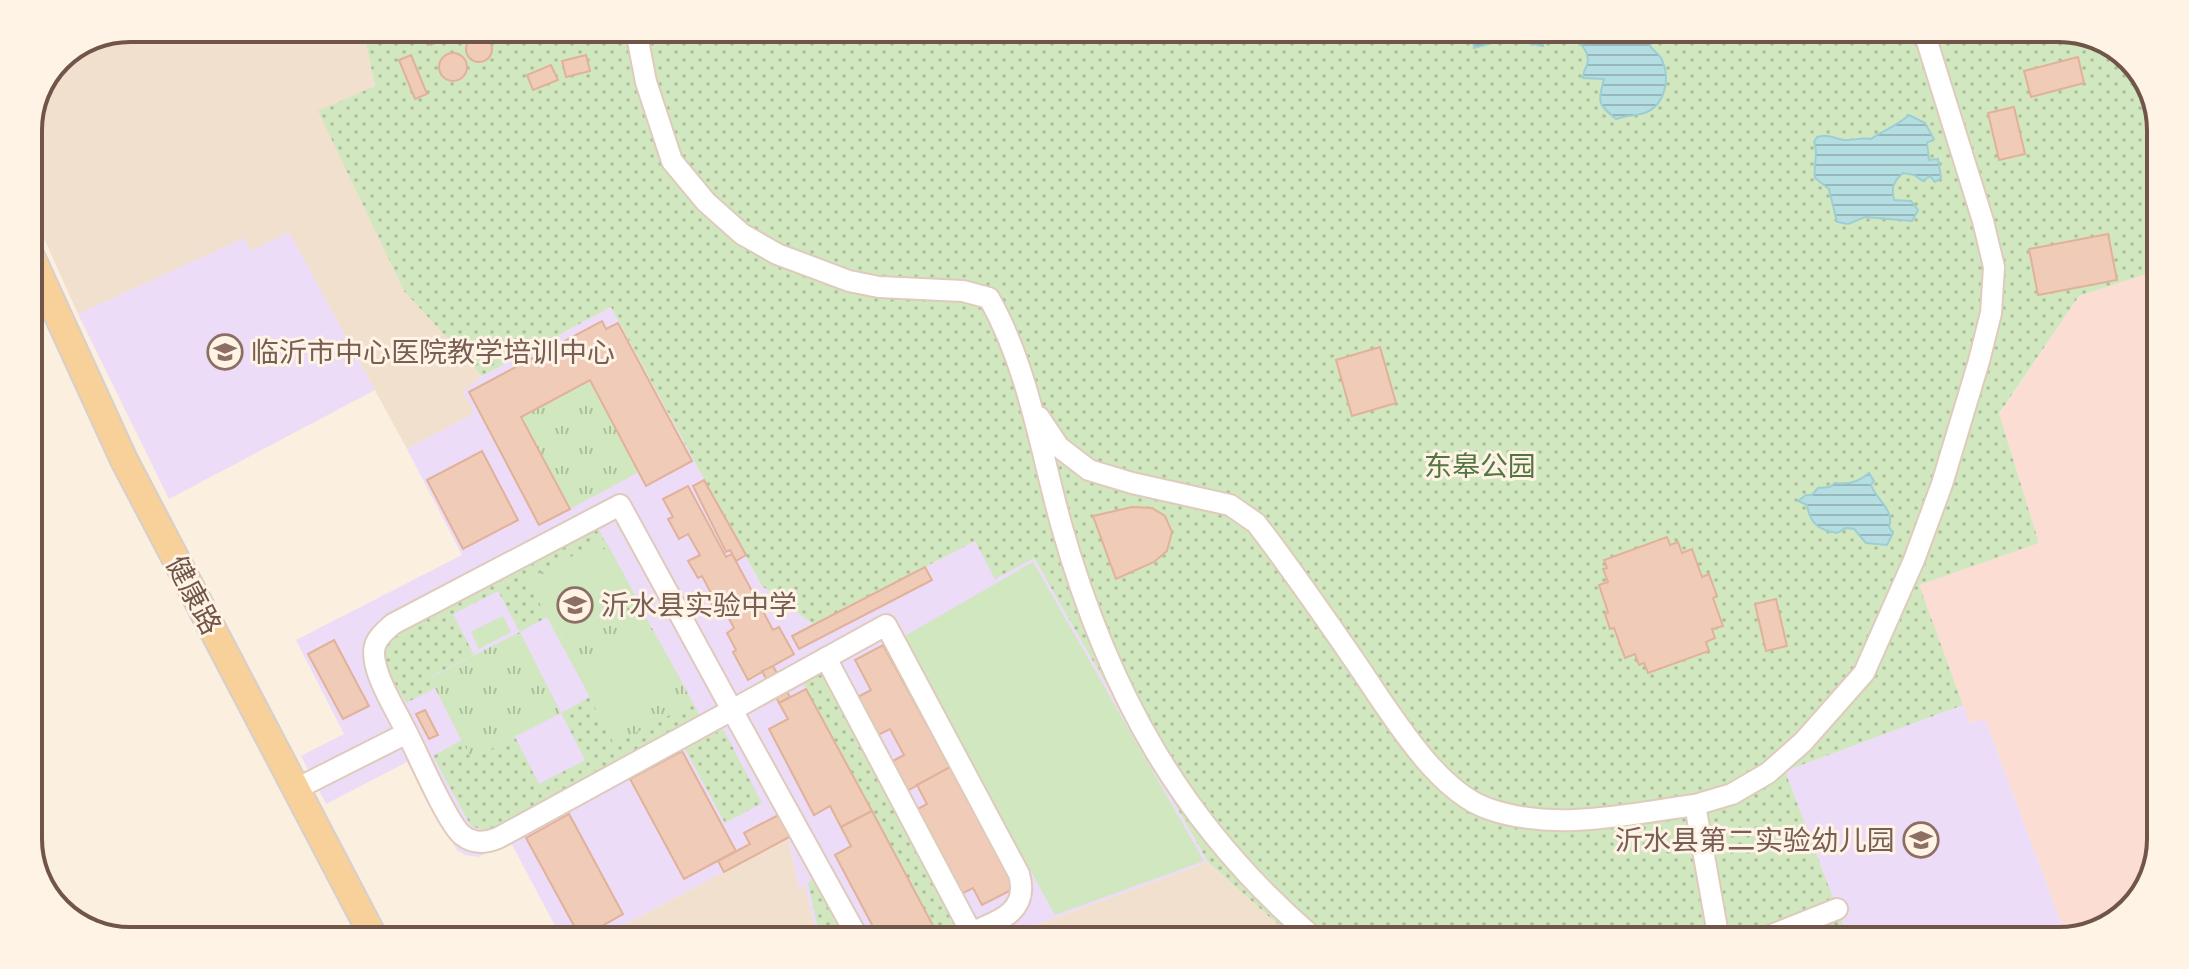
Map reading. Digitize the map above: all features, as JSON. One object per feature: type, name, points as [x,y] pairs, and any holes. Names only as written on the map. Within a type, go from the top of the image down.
[{"type":"main road","name":"健康路","points":[[42,281],[124,460],[368,927]]},
{"type":"lane","points":[[638,42],[646,82],[672,161],[706,202],[742,234],[777,254],[849,281],[879,287],[963,291],[989,298],[1003,322],[1027,396],[1082,592],[1127,701],[1162,766],[1198,818],[1303,927]]},
{"type":"lane","points":[[1027,396],[1059,447],[1089,470],[1230,505],[1256,523],[1415,747],[1455,790],[1488,809],[1527,818],[1584,820],[1695,805],[1732,794],[1768,773],[1803,742],[1864,673],[1914,560],[1942,484],[1979,361],[1991,313],[1994,267],[1981,213],[1927,42]]},
{"type":"lane","points":[[852,927],[732,710],[620,505],[393,624],[376,641],[375,666],[456,828],[471,840],[480,842],[498,838],[732,710],[886,625],[1019,874],[1021,895],[1013,912],[981,927]]},
{"type":"lane","points":[[826,658],[962,927]]},
{"type":"lane","points":[[296,789],[407,733]]},
{"type":"lane","points":[[1695,805],[1717,927]]},
{"type":"lane","points":[[1792,927],[1837,909]]},
{"type":"shaded area","points":[[130,42],[366,42],[375,86],[319,112],[404,291],[482,376],[464,392],[475,413],[407,449],[289,233],[251,252],[244,239],[78,314],[42,234],[42,125],[49,97],[68,68],[97,49]]},
{"type":"shaded area","name":"临沂市中心医院教学培训中心","points":[[289,232],[375,390],[169,499],[78,314],[244,238],[251,251]]},
{"type":"shaded area","points":[[2147,274],[2147,838],[2140,872],[2125,897],[2098,918],[2063,927],[1985,719],[1970,723],[1918,585],[2039,543],[1999,415],[2079,296]]},
{"type":"shaded area","name":"沂水县实验中学","points":[[611,307],[762,586],[814,625],[975,541],[1034,558],[1208,862],[1030,927],[815,927],[805,886],[799,888],[788,838],[620,927],[556,927],[510,841],[479,857],[457,850],[407,762],[326,804],[301,756],[344,734],[296,640],[462,555],[407,449],[474,413],[463,392],[482,376]]},
{"type":"shaded area","name":"沂水县第二实验幼儿园","points":[[1963,705],[1970,723],[1985,719],[2063,927],[1844,927],[1785,771]]},
{"type":"shaded area","points":[[788,838],[799,887],[805,885],[815,927],[620,927]]},
{"type":"shaded area","points":[[1208,862],[1281,927],[1030,927]]},
{"type":"green space","name":"东皋公园","points":[[366,42],[2058,42],[2076,44],[2108,57],[2125,72],[2138,91],[2147,125],[2147,274],[2079,296],[1999,414],[2039,543],[1919,585],[1963,705],[1785,771],[1844,927],[1281,927],[1208,862],[1034,558],[995,579],[975,541],[814,625],[762,586],[611,307],[482,376],[404,291],[318,111],[375,86]]},
{"type":"green space","points":[[590,380],[639,472],[570,509],[521,417]]},
{"type":"green space","points":[[597,526],[604,539],[528,580],[547,617],[520,632],[498,591],[453,614],[474,655],[430,677],[435,688],[406,703],[386,660],[385,652],[393,634]]},
{"type":"green space","points":[[604,539],[609,547],[532,588],[528,580]]},
{"type":"green space","points":[[609,547],[636,597],[558,638],[532,588]]},
{"type":"green space","points":[[1033,562],[1204,861],[1055,915],[903,637]]},
{"type":"green space","points":[[636,597],[653,630],[576,671],[558,638]]},
{"type":"green space","points":[[503,616],[511,632],[479,649],[471,632]]},
{"type":"green space","points":[[653,630],[682,682],[603,723],[576,671]]},
{"type":"green space","points":[[520,632],[561,713],[471,759],[430,678]]},
{"type":"green space","points":[[825,671],[960,923],[953,927],[934,927],[803,683]]},
{"type":"green space","points":[[682,682],[693,703],[614,745],[603,723]]},
{"type":"green space","points":[[590,697],[614,744],[693,703],[702,720],[490,832],[471,826],[433,756],[462,740],[471,759],[515,737],[539,784],[585,760],[561,713]]},
{"type":"green space","points":[[723,729],[762,803],[725,823],[685,749]]},
{"type":"green space","points":[[813,879],[838,927],[818,927],[808,883]]},
{"type":"water","points":[[1473,42],[1496,42],[1474,48]]},
{"type":"water","points":[[1522,42],[1544,42],[1543,46]]},
{"type":"water","points":[[1578,42],[1653,42],[1650,46],[1661,58],[1666,76],[1664,92],[1656,106],[1641,114],[1616,119],[1601,102],[1604,79],[1583,78],[1588,60]]},
{"type":"water","points":[[1909,115],[1925,123],[1934,139],[1927,143],[1929,160],[1938,159],[1941,178],[1935,182],[1930,176],[1923,181],[1903,173],[1897,179],[1893,189],[1894,200],[1911,201],[1918,210],[1912,221],[1865,217],[1848,224],[1837,222],[1829,189],[1815,178],[1814,142],[1817,137],[1871,139]]},
{"type":"water","points":[[1869,473],[1874,481],[1871,485],[1890,516],[1889,527],[1893,533],[1887,545],[1866,543],[1854,529],[1846,528],[1837,533],[1820,528],[1810,517],[1807,505],[1798,501],[1812,495],[1818,488],[1853,482]]},
{"type":"building","points":[[468,42],[491,44],[491,54],[484,61],[474,61],[467,54]]},
{"type":"building","points":[[453,53],[463,57],[467,67],[463,77],[453,81],[443,77],[439,67],[443,57]]},
{"type":"building","points":[[411,55],[427,94],[415,99],[399,60]]},
{"type":"building","points":[[586,55],[590,71],[566,77],[562,61]]},
{"type":"building","points":[[2078,57],[2084,83],[2031,97],[2024,71]]},
{"type":"building","points":[[551,65],[558,80],[533,90],[527,75]]},
{"type":"building","points":[[2014,107],[2025,154],[1999,160],[1988,113]]},
{"type":"building","points":[[2108,234],[2117,280],[2038,295],[2029,249]]},
{"type":"building","points":[[602,321],[606,329],[618,323],[692,461],[646,486],[590,380],[521,417],[570,509],[539,525],[469,392]]},
{"type":"building","points":[[1380,347],[1396,403],[1352,416],[1336,360]]},
{"type":"building","points":[[482,451],[518,520],[463,549],[427,480]]},
{"type":"building","points":[[704,480],[746,555],[736,561],[730,550],[726,552],[693,486]]},
{"type":"building","points":[[688,486],[726,557],[732,554],[773,630],[779,627],[794,654],[748,680],[727,633],[734,628],[725,611],[717,615],[702,576],[698,578],[688,561],[700,555],[688,534],[679,539],[668,519],[673,517],[663,499]]},
{"type":"building","points":[[1132,507],[1152,508],[1165,516],[1172,532],[1167,551],[1154,562],[1116,579],[1093,516]]},
{"type":"building","points":[[1667,537],[1670,545],[1678,542],[1682,553],[1692,549],[1702,577],[1709,574],[1723,626],[1712,629],[1715,638],[1706,642],[1709,651],[1648,673],[1644,663],[1639,665],[1635,654],[1625,658],[1614,628],[1610,629],[1599,585],[1608,582],[1603,569],[1607,568],[1604,560]]},
{"type":"building","points":[[925,567],[932,580],[799,649],[792,636]]},
{"type":"building","points":[[1776,599],[1787,646],[1766,651],[1755,604]]},
{"type":"building","points":[[334,640],[369,706],[343,719],[308,654]]},
{"type":"building","points":[[883,645],[950,767],[907,791],[891,762],[904,755],[890,729],[878,735],[858,697],[871,690],[855,660]]},
{"type":"building","points":[[773,666],[790,697],[779,703],[762,671]]},
{"type":"building","points":[[806,689],[872,811],[841,827],[830,806],[814,815],[769,729],[788,719],[779,703]]},
{"type":"building","points":[[425,710],[438,735],[429,739],[416,714]]},
{"type":"building","points":[[682,751],[736,851],[684,879],[630,779]]},
{"type":"building","points":[[950,767],[1015,888],[982,905],[973,888],[959,895],[914,811],[927,804],[917,785]]},
{"type":"building","points":[[872,811],[934,927],[873,927],[835,855],[851,846],[841,827]]},
{"type":"building","points":[[782,813],[793,835],[724,872],[718,861],[750,844],[744,833]]},
{"type":"building","points":[[569,814],[623,914],[600,927],[575,927],[526,838]]},
{"type":"place","name":"临沂市中心医院教学培训中心","points":[[225,352]]},
{"type":"place","name":"沂水县实验中学","points":[[575,605]]},
{"type":"place","name":"沂水县第二实验幼儿园","points":[[1921,840]]}]
